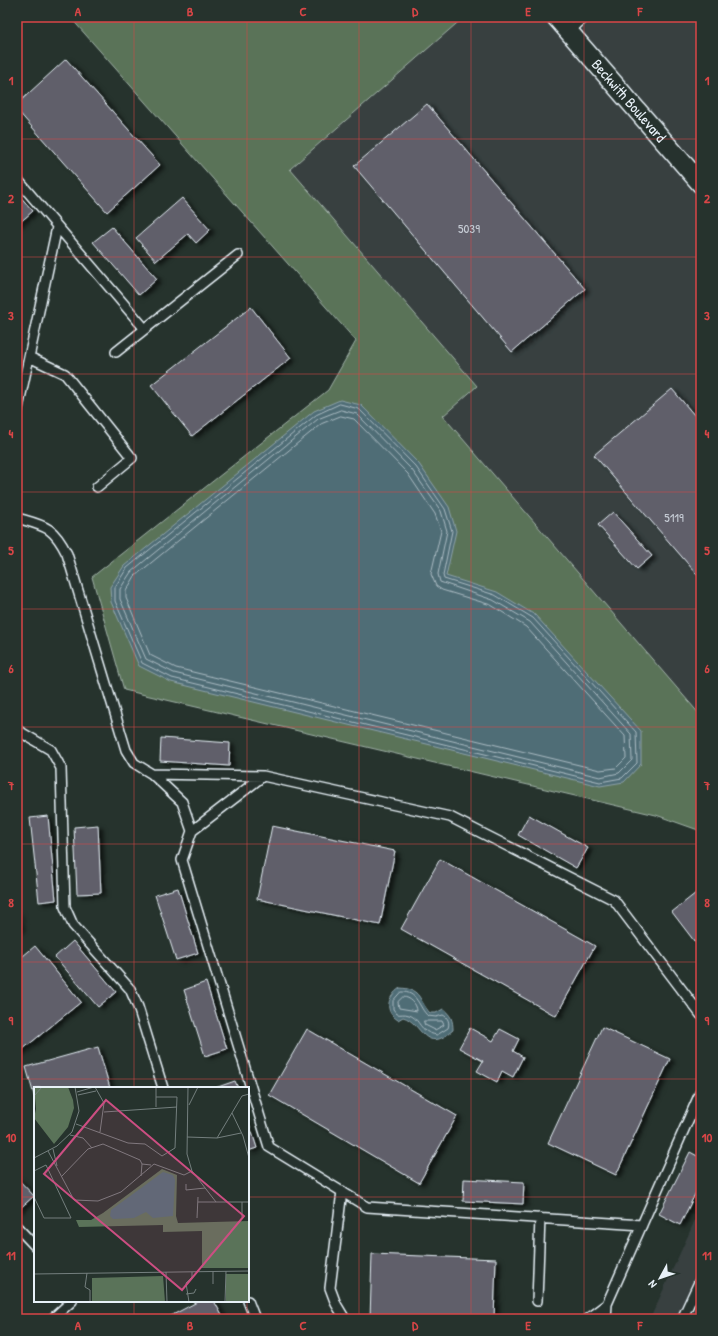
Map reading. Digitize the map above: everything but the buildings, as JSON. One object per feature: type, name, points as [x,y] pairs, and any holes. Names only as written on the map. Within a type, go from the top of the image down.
[{"type":"street","name":"Beckwith Boulevard","points":[[556,17],[698,175]]},
{"type":"lane","points":[[569,31],[585,17]]},
{"type":"lane","points":[[17,179],[145,329]]},
{"type":"lane","points":[[17,413],[57,227]]},
{"type":"lane","points":[[116,352],[238,255]]},
{"type":"lane","points":[[29,356],[65,374],[132,458],[97,487]]},
{"type":"lane","points":[[17,518],[45,526],[58,537],[67,554],[126,750],[134,763],[152,774],[182,802],[192,831]]},
{"type":"lane","points":[[17,730],[51,750],[61,768],[65,907],[73,925],[130,989],[138,1007],[163,1087]]},
{"type":"lane","points":[[152,774],[263,776],[450,817],[614,900],[701,1015]]},
{"type":"lane","points":[[263,776],[192,831],[182,860],[269,1147],[367,1207],[642,1225]]},
{"type":"lane","points":[[606,1319],[607,1304],[701,1091]]},
{"type":"lane","points":[[342,1192],[330,1288],[336,1304],[345,1319]]},
{"type":"lane","points":[[537,1301],[540,1218]]},
{"type":"lane","points":[[17,1227],[34,1245]]},
{"type":"lane","points":[[682,1319],[701,1278]]},
{"type":"lane","points":[[52,1319],[71,1302]]},
{"type":"lane","points":[[248,1302],[255,1319]]},
{"type":"lane","points":[[587,1319],[607,1304]]},
{"type":"shaded area","points":[[70,17],[701,17],[701,740],[356,341]]},
{"type":"shaded area","points":[[701,1207],[701,1319],[650,1319]]},
{"type":"green space","points":[[70,17],[464,17],[290,169],[477,386],[443,416],[701,716],[701,831],[656,815],[124,690],[92,577],[328,390],[356,341]]},
{"type":"water","points":[[340,400],[361,405],[419,464],[449,507],[456,531],[446,576],[497,592],[535,615],[641,731],[641,764],[624,782],[600,786],[171,682],[139,666],[111,602],[110,587],[124,566],[314,411]]},
{"type":"water","points":[[400,988],[412,990],[416,993],[430,1013],[436,1013],[443,1009],[451,1018],[453,1030],[436,1040],[429,1039],[409,1020],[403,1017],[398,1020],[390,1012],[389,1004],[390,999]]}]
